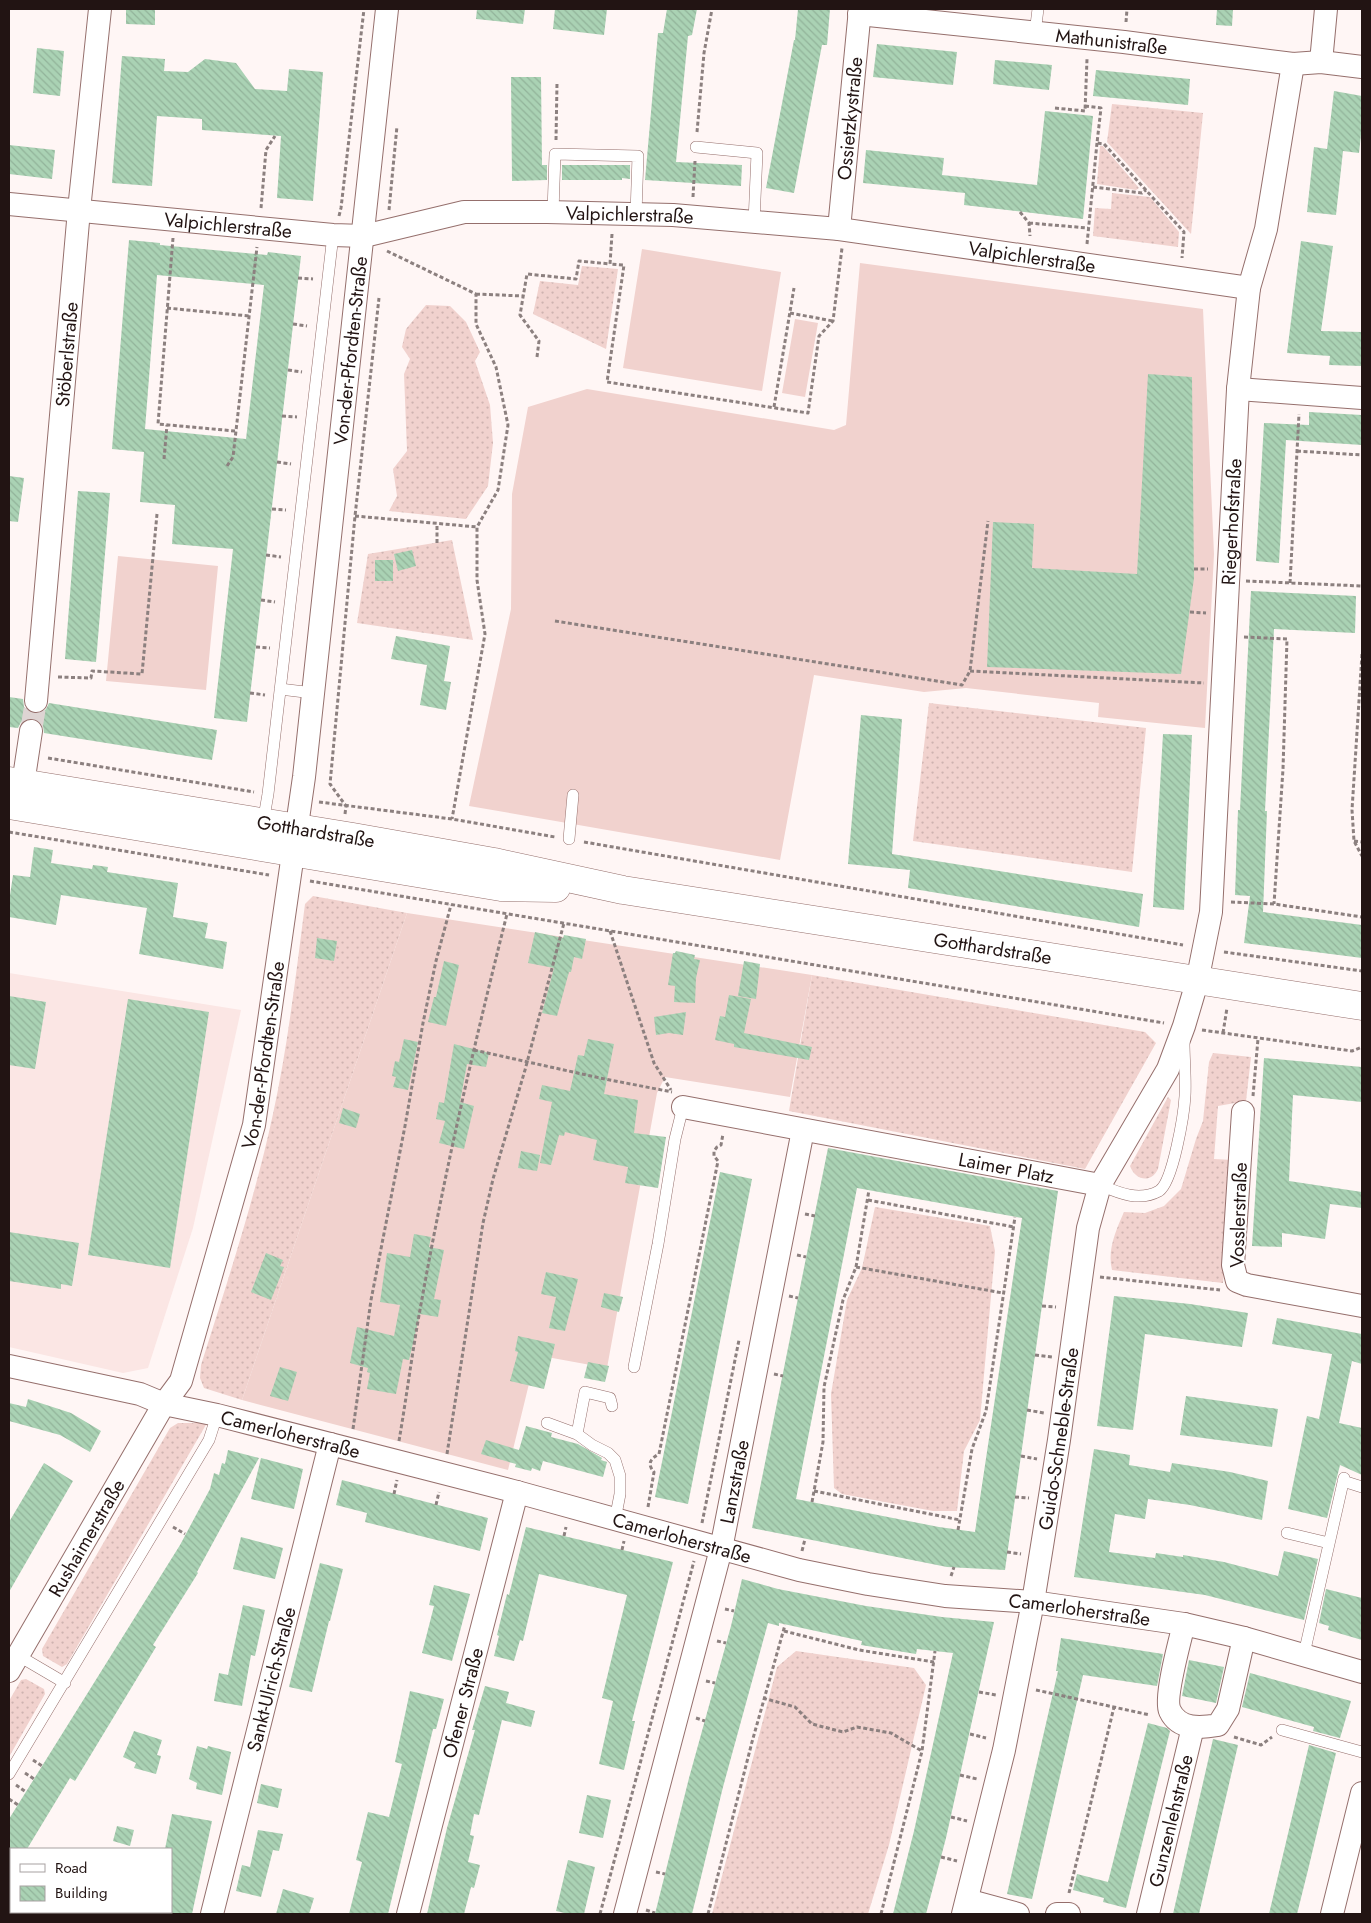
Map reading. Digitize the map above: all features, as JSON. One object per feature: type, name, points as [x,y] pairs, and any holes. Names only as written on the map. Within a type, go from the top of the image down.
[{"type":"street","name":"Stöberlstraße","points":[[36,701],[79,210],[100,9]]},
{"type":"street","name":"Von-der-Pfordten-Straße","points":[[164,1404],[181,1381],[254,1125],[301,800],[388,9]]},
{"type":"street","points":[[1321,62],[1326,9]]},
{"type":"street","name":"Mathunistraße","points":[[859,11],[1293,64],[1321,62],[1362,67]]},
{"type":"street","name":"Ossietzkystraße","points":[[842,229],[859,11]]},
{"type":"street","name":"Riegerhofstraße","points":[[1197,982],[1211,901],[1238,389],[1249,288],[1266,230],[1293,64]]},
{"type":"street","name":"Valpichlerstraße","points":[[9,204],[333,235],[364,236],[385,240],[464,212],[553,212],[692,217],[842,229],[1249,288]]},
{"type":"street","points":[[1238,389],[1362,398]]},
{"type":"street","points":[[14,790],[27,755],[31,731]]},
{"type":"street","name":"Gotthardstraße","points":[[14,790],[263,822],[293,852]]},
{"type":"street","name":"Gotthardstraße","points":[[14,790],[293,852],[502,887],[623,890],[1197,982],[1362,1006]]},
{"type":"street","name":"Guido-Schneble-Straße","points":[[965,1907],[1004,1750],[1033,1602],[1059,1440],[1088,1228],[1100,1185],[1168,1069],[1184,1026],[1197,982]]},
{"type":"street","name":"Laimer Platz","points":[[677,1099],[727,1116],[1100,1185]]},
{"type":"street","name":"Vosslerstraße","points":[[1243,1112],[1233,1265],[1237,1281],[1247,1285],[1362,1306]]},
{"type":"street","name":"Lanzstraße","points":[[625,1914],[721,1549],[803,1130]]},
{"type":"street","name":"Camerloherstraße","points":[[9,1366],[140,1394],[164,1404],[217,1415],[517,1492],[799,1570],[868,1584],[945,1596],[1033,1602],[1184,1624],[1304,1654],[1362,1672]]},
{"type":"street","name":"Rushaimerstraße","points":[[14,1663],[164,1404]]},
{"type":"street","name":"Sankt-Ulrich-Straße","points":[[212,1914],[339,1447]]},
{"type":"street","name":"Ofener Straße","points":[[408,1914],[517,1492]]},
{"type":"street","points":[[1184,1624],[1169,1696],[1170,1710],[1179,1723],[1193,1727],[1204,1728],[1218,1725],[1228,1709],[1244,1638]]},
{"type":"street","name":"Gunzenlehstraße","points":[[1148,1914],[1193,1727]]},
{"type":"street","points":[[1332,1914],[1362,1793]]},
{"type":"street","points":[[965,1907],[1018,1914]]},
{"type":"lane","points":[[1036,33],[1038,9]]},
{"type":"lane","points":[[696,147],[757,154],[754,222]]},
{"type":"lane","points":[[553,212],[555,154],[638,156],[636,214]]},
{"type":"lane","name":"Von-der-Pfordten-Straße","points":[[263,822],[268,794],[333,235]]},
{"type":"lane","points":[[280,690],[313,694]]},
{"type":"lane","points":[[569,839],[573,795]]},
{"type":"lane","name":"Laimer Platz","points":[[1100,1185],[1123,1194],[1146,1196],[1160,1190],[1168,1179],[1174,1158],[1185,1097],[1184,1026]]},
{"type":"lane","points":[[634,1367],[658,1244],[675,1139],[677,1099]]},
{"type":"lane","points":[[577,1434],[585,1392],[610,1398],[612,1406]]},
{"type":"lane","points":[[9,1774],[209,1440],[217,1415]]},
{"type":"lane","points":[[547,1423],[577,1434],[615,1460],[620,1476],[620,1494],[615,1520]]},
{"type":"lane","points":[[1304,1654],[1344,1480],[1362,1487]]},
{"type":"lane","points":[[1287,1534],[1329,1543]]},
{"type":"lane","points":[[14,1663],[65,1683]]},
{"type":"lane","points":[[1282,1730],[1362,1752]]},
{"type":"path","points":[[333,235],[341,208],[364,9]]},
{"type":"path","points":[[692,217],[704,53],[712,9]]},
{"type":"path","points":[[1054,108],[1085,111],[1089,38]]},
{"type":"path","points":[[555,154],[557,83]]},
{"type":"path","points":[[1029,223],[1088,228],[1101,108],[1085,106]]},
{"type":"path","points":[[398,122],[385,240],[476,294],[523,296]]},
{"type":"path","points":[[261,214],[266,150],[275,136]]},
{"type":"path","points":[[1097,143],[1104,144],[1184,232],[1180,278]]},
{"type":"path","points":[[1093,187],[1142,193],[1146,190]]},
{"type":"path","points":[[610,264],[614,214]]},
{"type":"path","points":[[538,357],[539,341],[520,316],[527,274],[576,279],[579,261],[624,265],[607,382],[808,413],[819,336],[833,321],[842,229]]},
{"type":"path","points":[[174,231],[158,424],[235,431]]},
{"type":"path","points":[[227,466],[233,457],[258,239]]},
{"type":"path","points":[[298,278],[313,279]]},
{"type":"path","points":[[774,408],[794,288]]},
{"type":"path","points":[[346,806],[330,784],[380,289]]},
{"type":"path","points":[[452,819],[485,634],[478,580],[476,527],[498,490],[508,425],[496,368],[476,324],[476,294]]},
{"type":"path","points":[[167,308],[249,316]]},
{"type":"path","points":[[790,314],[833,321]]},
{"type":"path","points":[[293,324],[303,325]]},
{"type":"path","points":[[288,370],[298,372]]},
{"type":"path","points":[[1290,583],[1300,395]]},
{"type":"path","points":[[282,416],[292,417]]},
{"type":"path","points":[[164,459],[167,425]]},
{"type":"path","points":[[1297,451],[1362,455]]},
{"type":"path","points":[[277,462],[286,463]]},
{"type":"path","points":[[272,509],[281,510]]},
{"type":"path","points":[[49,677],[91,678],[92,671],[142,674],[157,514]]},
{"type":"path","points":[[356,516],[476,527]]},
{"type":"path","points":[[555,621],[962,685],[970,671],[988,521]]},
{"type":"path","points":[[437,524],[437,543]]},
{"type":"path","points":[[266,555],[277,557]]},
{"type":"path","points":[[1228,580],[1362,586]]},
{"type":"path","points":[[261,600],[270,601]]},
{"type":"path","points":[[1225,636],[1288,639],[1283,769],[1274,904]]},
{"type":"path","points":[[256,647],[266,648]]},
{"type":"path","points":[[1362,654],[1352,810],[1354,841],[1362,856]]},
{"type":"path","points":[[970,671],[1223,684]]},
{"type":"path","points":[[250,693],[262,694]]},
{"type":"path","points":[[27,755],[268,794]]},
{"type":"path","points":[[301,800],[452,819],[1204,949],[1362,971]]},
{"type":"path","points":[[9,832],[293,852],[451,905],[1156,1021]]},
{"type":"path","points":[[1354,841],[1362,842]]},
{"type":"path","points":[[1211,901],[1274,904],[1362,917]]},
{"type":"path","points":[[339,1447],[353,1429],[371,1300],[423,1023],[436,961],[451,905]]},
{"type":"path","points":[[394,1461],[434,1233],[474,1050],[507,914]]},
{"type":"path","points":[[443,1473],[483,1223],[493,1179],[564,924]]},
{"type":"path","points":[[610,931],[654,1063],[677,1099]]},
{"type":"path","points":[[1217,1032],[1352,1051],[1362,1048]]},
{"type":"path","points":[[1243,1112],[1252,1106],[1258,1039]]},
{"type":"path","points":[[474,1050],[600,1078],[677,1099]]},
{"type":"path","points":[[644,1528],[654,1472],[650,1467],[650,1462],[652,1458],[659,1454],[718,1161],[714,1156],[714,1151],[716,1146],[721,1145],[727,1116]]},
{"type":"path","points":[[812,1502],[823,1442],[824,1387],[843,1300],[856,1267],[869,1190]]},
{"type":"path","points":[[868,1200],[1014,1227]]},
{"type":"path","points":[[958,1530],[972,1449],[986,1411],[1002,1293],[1015,1217]]},
{"type":"path","points":[[856,1267],[1002,1293]]},
{"type":"path","points":[[1082,1275],[1222,1291],[1237,1281]]},
{"type":"path","points":[[814,1491],[960,1520]]},
{"type":"path","points":[[708,1914],[763,1698],[785,1624]]},
{"type":"path","points":[[784,1631],[860,1650],[934,1662]]},
{"type":"path","points":[[881,1914],[922,1751],[935,1651]]},
{"type":"path","points":[[1016,1686],[1158,1717],[1170,1710]]},
{"type":"path","points":[[763,1698],[796,1707],[812,1724],[843,1732],[856,1727],[891,1733],[922,1751]]},
{"type":"path","points":[[1063,1914],[1114,1707]]},
{"type":"path","points":[[1218,1725],[1234,1738],[1261,1745],[1282,1730]]},
{"type":"path","points":[[9,1800],[18,1805]]},
{"type":"shaded area","points":[[1112,104],[1203,113],[1191,234],[1107,142]]},
{"type":"shaded area","points":[[1100,146],[1103,146],[1139,188],[1136,190],[1097,184]]},
{"type":"shaded area","points":[[1112,193],[1150,197],[1179,232],[1178,247],[1093,236],[1095,208],[1111,209]]},
{"type":"shaded area","points":[[642,249],[781,272],[762,391],[623,368]]},
{"type":"shaded area","points":[[860,263],[1203,309],[1214,554],[1205,728],[1098,717],[1099,703],[966,688],[924,692],[814,675],[780,860],[469,806],[511,609],[512,494],[528,407],[587,389],[834,430],[846,425]]},
{"type":"shaded area","points":[[582,266],[618,269],[606,349],[533,314],[540,281],[578,285]]},
{"type":"shaded area","points":[[426,305],[450,306],[466,322],[480,352],[475,361],[490,405],[493,443],[488,486],[466,519],[389,511],[397,496],[393,469],[407,451],[404,374],[410,359],[402,347],[406,329]]},
{"type":"shaded area","points":[[795,319],[818,323],[805,397],[782,393]]},
{"type":"shaded area","points":[[452,540],[473,640],[357,623],[368,554]]},
{"type":"shaded area","points":[[118,556],[218,566],[206,690],[106,681]]},
{"type":"shaded area","points":[[929,703],[1146,728],[1132,872],[913,841]]},
{"type":"shaded area","points":[[313,896],[407,913],[242,1400],[204,1388],[200,1378],[201,1365],[240,1240],[266,1146],[287,1036],[305,904]]},
{"type":"shaded area","points":[[407,913],[812,975],[790,1097],[665,1077],[657,1093],[607,1368],[536,1355],[508,1470],[242,1400]]},
{"type":"shaded area","points":[[9,973],[241,1010],[193,1228],[148,1368],[123,1373],[9,1347]]},
{"type":"shaded area","points":[[812,975],[1145,1032],[1156,1043],[1085,1169],[789,1111]]},
{"type":"shaded area","points":[[1213,1053],[1251,1057],[1246,1101],[1218,1106],[1214,1159],[1233,1160],[1223,1283],[1112,1270],[1111,1248],[1124,1212],[1145,1213],[1164,1206],[1181,1189],[1203,1121],[1209,1062]]},
{"type":"shaded area","points":[[1168,1097],[1171,1100],[1158,1169],[1151,1177],[1139,1177],[1132,1171],[1130,1166]]},
{"type":"shaded area","points":[[875,1207],[990,1226],[995,1251],[980,1420],[964,1451],[957,1511],[933,1511],[842,1494],[834,1488],[831,1394],[847,1300],[862,1268]]},
{"type":"shaded area","points":[[178,1423],[207,1423],[67,1664],[62,1667],[43,1656],[42,1649],[170,1428]]},
{"type":"shaded area","points":[[796,1651],[914,1668],[926,1685],[889,1845],[868,1914],[712,1914],[777,1667]]},
{"type":"shaded area","points":[[26,1679],[44,1689],[45,1694],[9,1757],[9,1701],[21,1680]]},
{"type":"building","points":[[126,9],[155,9],[155,25],[126,24]]},
{"type":"building","points":[[477,9],[525,9],[523,24],[476,19]]},
{"type":"building","points":[[555,9],[607,9],[604,35],[553,29]]},
{"type":"building","points":[[667,9],[697,9],[692,35],[688,36],[676,162],[742,165],[741,186],[645,180],[658,33],[663,33]]},
{"type":"building","points":[[798,9],[830,9],[827,45],[822,45],[794,193],[766,188],[795,40]]},
{"type":"building","points":[[1217,9],[1233,9],[1232,26],[1216,25]]},
{"type":"building","points":[[877,44],[957,52],[953,85],[873,77]]},
{"type":"building","points":[[37,48],[64,51],[60,96],[33,93]]},
{"type":"building","points":[[122,56],[165,59],[164,71],[188,72],[205,59],[236,63],[255,89],[287,91],[289,69],[323,72],[313,201],[277,198],[281,136],[202,130],[202,119],[157,116],[152,186],[112,183]]},
{"type":"building","points":[[995,60],[1052,65],[1049,90],[993,84]]},
{"type":"building","points":[[1096,70],[1190,79],[1188,105],[1093,96]]},
{"type":"building","points":[[511,77],[541,77],[542,165],[547,165],[547,180],[512,181]]},
{"type":"building","points":[[1334,91],[1362,96],[1362,125],[1359,153],[1343,151],[1336,215],[1307,212],[1314,147],[1327,149]]},
{"type":"building","points":[[1045,111],[1093,116],[1083,219],[964,205],[965,193],[863,183],[866,150],[944,158],[942,175],[1037,185]]},
{"type":"building","points":[[9,145],[55,150],[52,179],[9,174]]},
{"type":"building","points":[[562,165],[630,165],[630,179],[562,180]]},
{"type":"building","points":[[129,240],[160,243],[160,245],[267,255],[268,252],[301,256],[247,722],[214,718],[233,549],[172,544],[175,505],[140,502],[144,452],[112,449]],"holes":[[[157,275],[264,285],[246,439],[145,429]]]},
{"type":"building","points":[[1301,241],[1333,246],[1321,331],[1362,332],[1362,366],[1329,365],[1330,356],[1287,353]]},
{"type":"building","points":[[1148,374],[1192,377],[1194,578],[1181,674],[987,667],[993,522],[1034,524],[1032,568],[1137,574]]},
{"type":"building","points":[[1309,412],[1362,415],[1362,445],[1286,440],[1279,563],[1256,561],[1264,423],[1309,425]]},
{"type":"building","points":[[9,476],[24,478],[18,522],[9,521]]},
{"type":"building","points":[[78,491],[110,493],[96,662],[65,659]]},
{"type":"building","points":[[412,550],[416,566],[398,571],[394,554]]},
{"type":"building","points":[[375,560],[393,560],[393,581],[375,581]]},
{"type":"building","points":[[1251,591],[1356,596],[1355,633],[1274,629],[1265,811],[1267,811],[1263,912],[1362,925],[1362,958],[1244,943],[1250,896],[1235,895]]},
{"type":"building","points":[[396,636],[450,646],[444,681],[451,682],[446,710],[420,705],[427,665],[391,659]]},
{"type":"building","points":[[9,697],[23,699],[24,707],[34,714],[42,713],[49,703],[217,730],[212,760],[44,733],[40,721],[33,718],[21,722],[18,728],[9,727]]},
{"type":"building","points":[[861,715],[902,719],[892,854],[1143,894],[1139,927],[908,888],[910,870],[848,864]]},
{"type":"building","points":[[1163,734],[1192,735],[1184,910],[1153,907]]},
{"type":"building","points":[[34,847],[53,850],[51,863],[92,869],[93,865],[108,867],[107,872],[178,883],[173,917],[208,923],[205,938],[227,942],[223,969],[139,954],[147,908],[61,895],[56,925],[9,917],[13,875],[30,877]]},
{"type":"building","points":[[535,932],[563,938],[564,935],[586,939],[582,959],[574,957],[557,1016],[542,1013],[554,968],[528,963]]},
{"type":"building","points":[[317,938],[337,941],[334,961],[315,958]]},
{"type":"building","points":[[676,951],[695,955],[694,959],[700,960],[696,978],[695,1003],[674,1002],[675,986],[668,985],[673,953]]},
{"type":"building","points":[[444,961],[459,965],[446,1026],[428,1022]]},
{"type":"building","points":[[744,961],[760,964],[756,999],[738,996]]},
{"type":"building","points":[[729,995],[751,999],[744,1033],[812,1047],[809,1060],[734,1047],[734,1044],[715,1040],[720,1016],[725,1017]]},
{"type":"building","points":[[9,996],[46,1002],[35,1069],[9,1065]]},
{"type":"building","points":[[128,999],[209,1012],[170,1268],[88,1255]]},
{"type":"building","points":[[686,1012],[683,1035],[669,1033],[656,1035],[654,1017]]},
{"type":"building","points":[[404,1039],[418,1042],[408,1090],[393,1087],[396,1077],[392,1076],[395,1061],[399,1062]]},
{"type":"building","points":[[588,1039],[614,1044],[604,1094],[638,1100],[634,1133],[666,1137],[658,1188],[625,1183],[628,1167],[593,1160],[597,1140],[565,1132],[564,1136],[559,1135],[551,1165],[540,1163],[552,1102],[539,1099],[542,1085],[570,1091],[578,1055],[584,1056]]},
{"type":"building","points":[[454,1044],[489,1053],[486,1067],[467,1064],[460,1102],[474,1106],[464,1149],[439,1143],[445,1121],[436,1119],[439,1102],[444,1103]]},
{"type":"building","points":[[1264,1058],[1362,1067],[1362,1102],[1293,1095],[1289,1181],[1362,1192],[1362,1208],[1330,1204],[1325,1239],[1282,1233],[1282,1247],[1252,1246]]},
{"type":"building","points":[[343,1108],[360,1114],[356,1128],[339,1123]]},
{"type":"building","points":[[828,1148],[1058,1191],[1005,1570],[947,1567],[752,1528]],"holes":[[[857,1188],[1022,1218],[975,1532],[939,1527],[796,1499]]]},
{"type":"building","points":[[521,1151],[540,1155],[537,1171],[518,1168]]},
{"type":"building","points":[[720,1172],[752,1179],[688,1504],[655,1497]]},
{"type":"building","points":[[9,1232],[79,1243],[72,1286],[61,1284],[61,1289],[9,1281]]},
{"type":"building","points":[[414,1234],[431,1237],[429,1247],[444,1250],[434,1299],[441,1300],[438,1317],[420,1314],[409,1360],[403,1359],[396,1394],[367,1389],[370,1373],[367,1372],[368,1368],[350,1363],[357,1327],[394,1336],[400,1305],[380,1302],[387,1253],[410,1257]]},
{"type":"building","points":[[266,1253],[283,1260],[280,1266],[284,1267],[271,1300],[251,1292]]},
{"type":"building","points":[[546,1272],[578,1279],[565,1331],[549,1328],[556,1297],[541,1294]]},
{"type":"building","points":[[604,1293],[623,1297],[619,1312],[601,1307]]},
{"type":"building","points":[[1114,1296],[1190,1304],[1248,1313],[1242,1347],[1145,1334],[1133,1430],[1097,1426]]},
{"type":"building","points":[[1277,1318],[1362,1334],[1362,1364],[1352,1361],[1339,1423],[1362,1428],[1362,1475],[1340,1465],[1327,1518],[1288,1509],[1307,1416],[1319,1419],[1332,1354],[1272,1344]]},
{"type":"building","points":[[518,1336],[555,1344],[544,1389],[510,1381],[518,1352],[515,1351]]},
{"type":"building","points":[[588,1362],[609,1366],[605,1382],[584,1378]]},
{"type":"building","points":[[280,1367],[297,1372],[288,1401],[270,1396]]},
{"type":"building","points":[[1186,1396],[1278,1409],[1272,1447],[1180,1435]]},
{"type":"building","points":[[28,1399],[71,1413],[101,1431],[90,1452],[60,1435],[9,1421],[9,1403],[26,1407]]},
{"type":"building","points":[[526,1426],[552,1433],[551,1437],[578,1444],[602,1458],[601,1460],[607,1462],[603,1477],[543,1461],[540,1471],[532,1468],[531,1471],[515,1467],[516,1464],[481,1454],[486,1440],[519,1450]]},
{"type":"building","points":[[1094,1449],[1130,1455],[1129,1465],[1170,1472],[1172,1463],[1230,1472],[1268,1481],[1262,1520],[1190,1505],[1148,1499],[1145,1519],[1115,1514],[1109,1552],[1155,1558],[1156,1553],[1183,1557],[1183,1555],[1224,1562],[1278,1576],[1284,1551],[1318,1559],[1304,1620],[1205,1595],[1074,1577]]},
{"type":"building","points":[[228,1450],[259,1458],[198,1573],[153,1645],[156,1647],[75,1781],[70,1778],[28,1848],[9,1849],[9,1819],[180,1545],[210,1489],[214,1473],[219,1475],[222,1463],[225,1464]]},
{"type":"building","points":[[261,1458],[303,1469],[294,1509],[251,1499]]},
{"type":"building","points":[[44,1463],[73,1481],[9,1592],[9,1522]]},
{"type":"building","points":[[342,1480],[488,1518],[480,1551],[365,1522],[367,1513],[336,1505]]},
{"type":"building","points":[[526,1527],[673,1562],[632,1721],[635,1721],[624,1770],[599,1764],[613,1701],[602,1698],[627,1595],[539,1574],[523,1641],[520,1640],[514,1661],[494,1656],[507,1594],[509,1595]]},
{"type":"building","points":[[241,1537],[283,1548],[275,1579],[233,1569]]},
{"type":"building","points":[[320,1563],[343,1569],[312,1692],[289,1687]]},
{"type":"building","points":[[742,1579],[778,1589],[866,1606],[994,1622],[946,1838],[926,1914],[893,1914],[914,1831],[953,1653],[917,1649],[916,1654],[861,1645],[862,1641],[779,1623],[779,1626],[768,1623],[723,1787],[692,1914],[655,1914]]},
{"type":"building","points":[[434,1585],[470,1594],[452,1661],[422,1653],[434,1606],[429,1605]]},
{"type":"building","points":[[1326,1589],[1362,1598],[1362,1640],[1328,1630],[1329,1626],[1319,1623]]},
{"type":"building","points":[[243,1605],[265,1610],[255,1656],[251,1655],[242,1706],[214,1701],[219,1673],[228,1675]]},
{"type":"building","points":[[1061,1638],[1163,1654],[1157,1686],[1083,1675],[1032,1899],[1007,1894],[1058,1671],[1056,1671]]},
{"type":"building","points":[[1189,1660],[1224,1667],[1216,1703],[1182,1696]]},
{"type":"building","points":[[1250,1673],[1351,1701],[1340,1738],[1313,1731],[1314,1727],[1242,1707]]},
{"type":"building","points":[[485,1686],[509,1692],[506,1703],[535,1711],[531,1727],[502,1720],[479,1815],[474,1814],[470,1835],[474,1836],[468,1862],[480,1865],[474,1888],[471,1887],[464,1914],[427,1914],[447,1828],[475,1730],[472,1730]]},
{"type":"building","points":[[410,1691],[444,1699],[436,1729],[433,1729],[388,1914],[349,1914],[362,1862],[356,1860],[368,1812],[389,1817],[402,1764],[395,1762]]},
{"type":"building","points":[[1148,1723],[1167,1728],[1170,1731],[1126,1908],[1103,1902],[1104,1898],[1073,1890],[1077,1874],[1108,1882]]},
{"type":"building","points":[[134,1731],[162,1740],[157,1755],[161,1756],[156,1774],[134,1768],[136,1763],[123,1757]]},
{"type":"building","points":[[1213,1739],[1238,1745],[1199,1914],[1173,1914]]},
{"type":"building","points":[[1309,1745],[1336,1753],[1297,1914],[1269,1914]]},
{"type":"building","points":[[197,1746],[207,1749],[208,1746],[231,1752],[222,1795],[196,1789],[197,1783],[189,1779]]},
{"type":"building","points":[[261,1784],[282,1789],[278,1808],[257,1803]]},
{"type":"building","points":[[587,1795],[611,1800],[603,1838],[579,1833]]},
{"type":"building","points":[[172,1814],[212,1821],[192,1914],[171,1914],[172,1848],[165,1848]]},
{"type":"building","points":[[117,1826],[134,1830],[130,1846],[113,1841]]},
{"type":"building","points":[[258,1830],[283,1834],[279,1851],[273,1850],[261,1897],[236,1891],[242,1865],[250,1867]]},
{"type":"building","points":[[568,1860],[595,1867],[584,1914],[569,1914],[556,1911]]},
{"type":"building","points":[[283,1889],[314,1898],[309,1914],[276,1914]]},
{"type":"tunnel","points":[[31,731],[36,701]]}]
